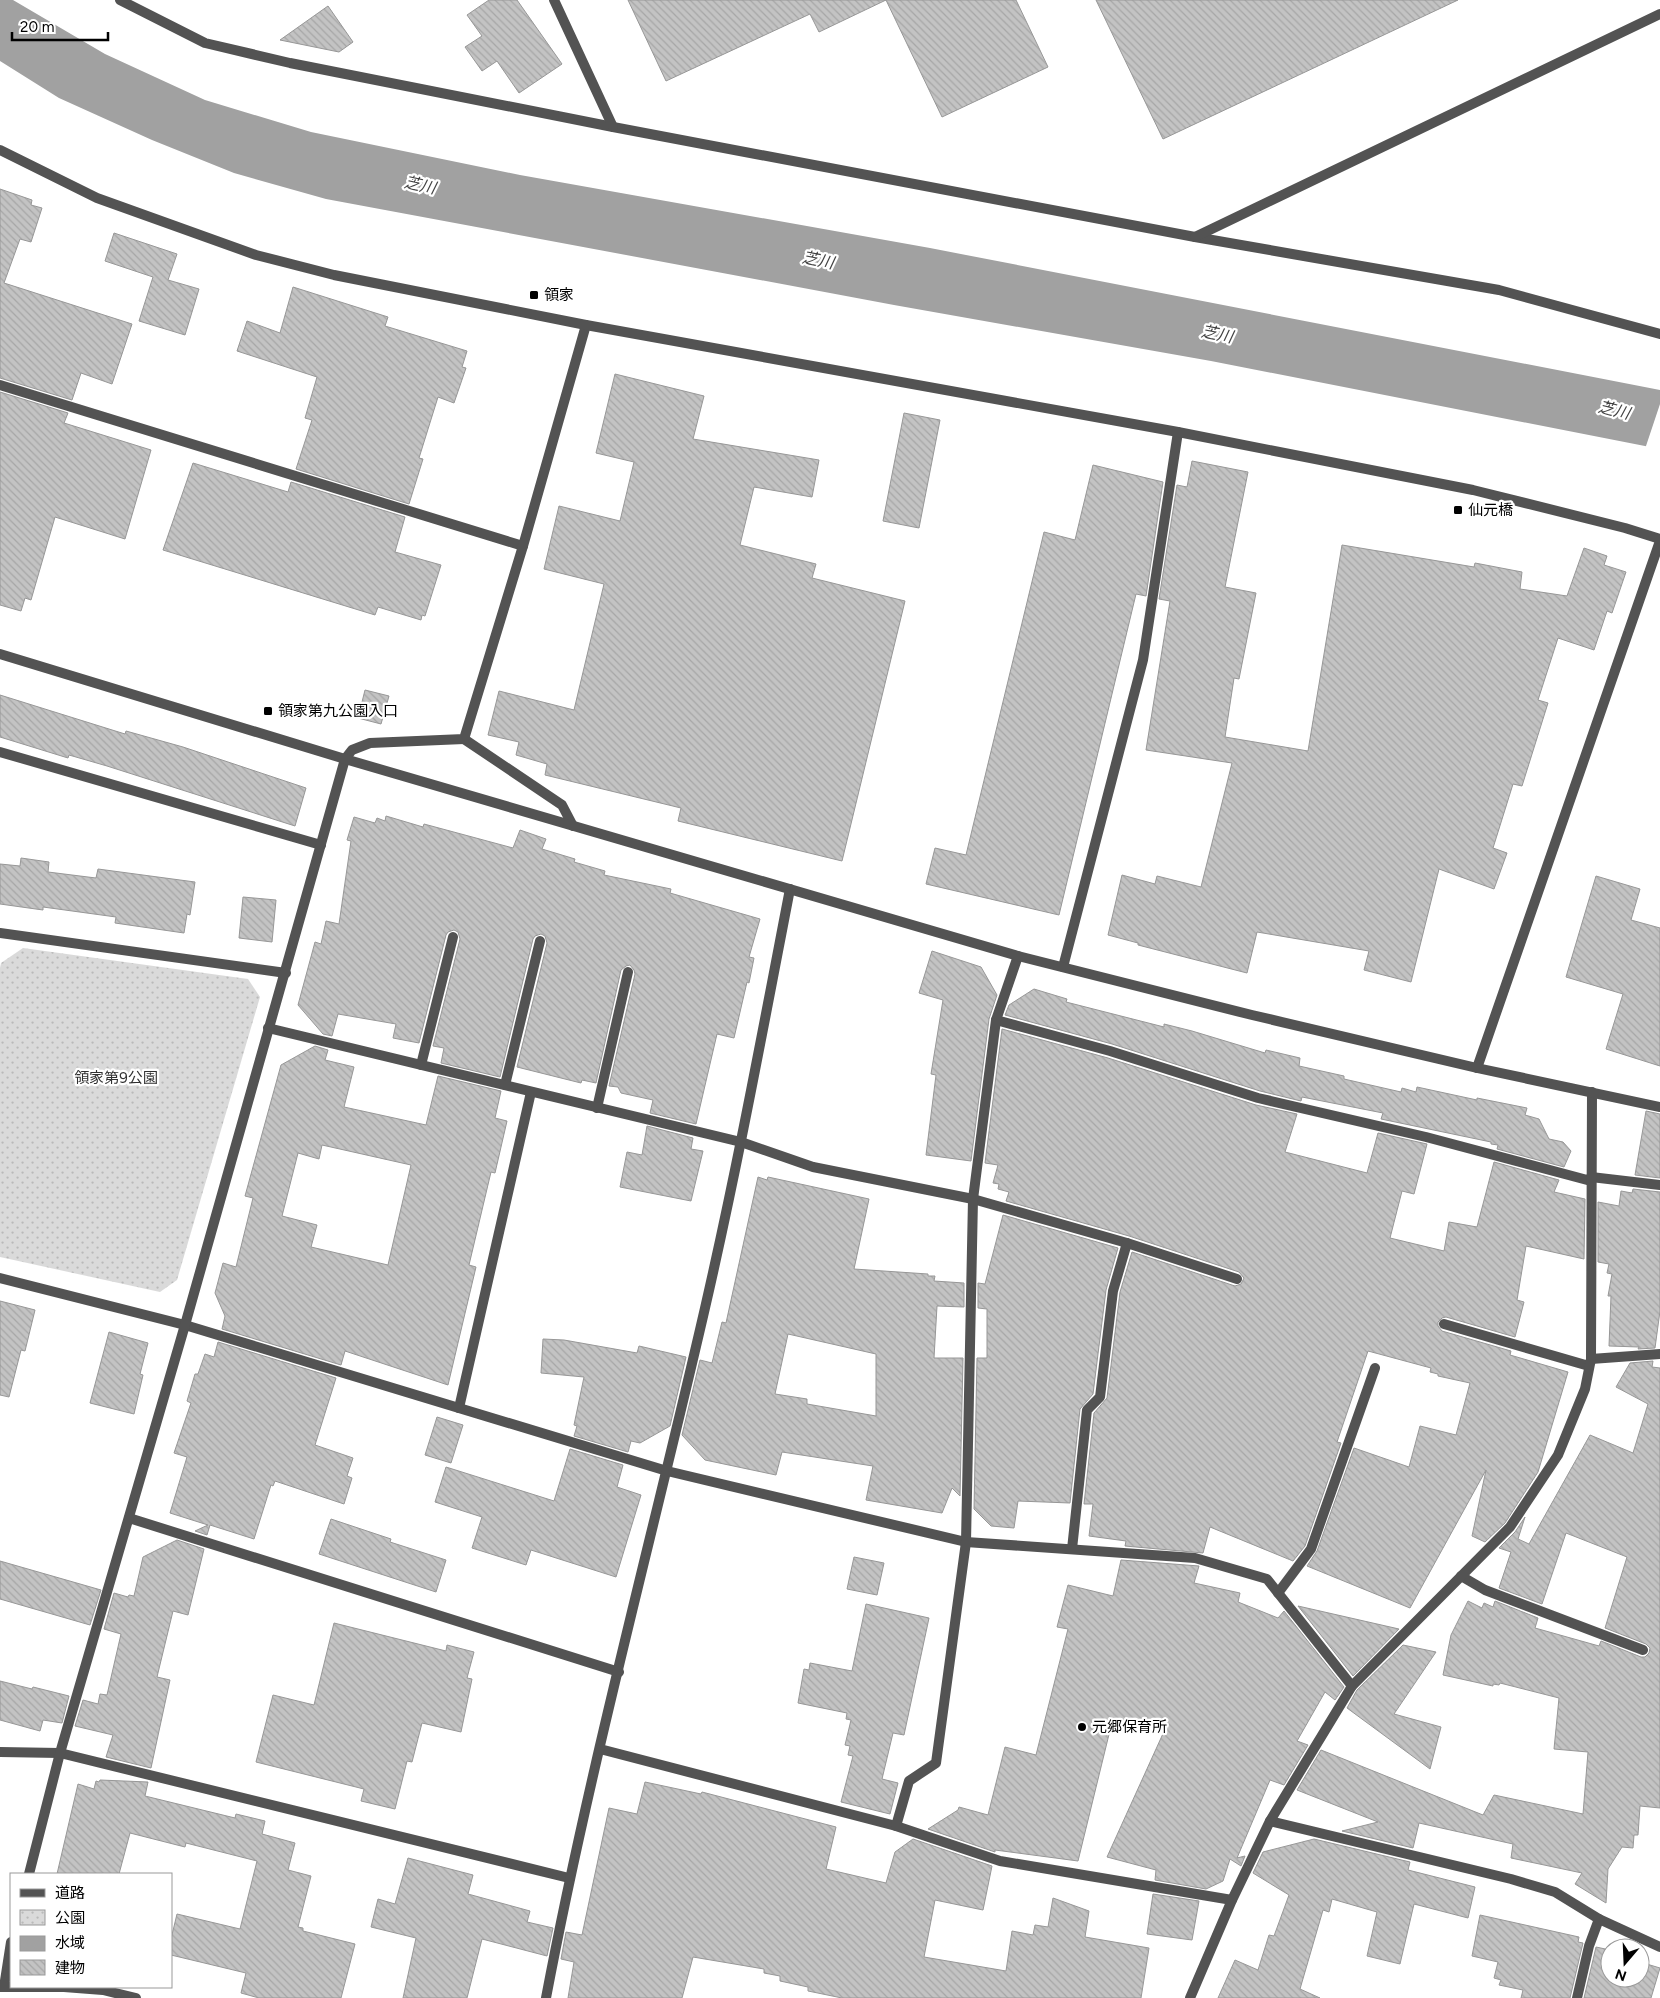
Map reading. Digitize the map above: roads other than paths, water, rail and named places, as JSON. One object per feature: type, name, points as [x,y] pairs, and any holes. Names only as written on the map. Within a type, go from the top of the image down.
[{"type":"street","points":[[120,0],[206,43],[290,63],[613,127],[1195,238],[1498,290],[1660,334]]},
{"type":"street","points":[[554,0],[613,127]]},
{"type":"street","points":[[1195,238],[1660,14]]},
{"type":"street","points":[[0,150],[98,198],[256,255],[334,275],[586,325],[1178,432],[1473,490],[1625,528],[1660,540],[1477,1068]]},
{"type":"street","points":[[464,739],[523,546],[586,325]]},
{"type":"street","points":[[0,386],[523,546]]},
{"type":"street","points":[[1062,967],[1144,660],[1178,432]]},
{"type":"street","points":[[0,654],[345,759],[1018,956],[1252,1016],[1477,1068],[1660,1107]]},
{"type":"street","points":[[29,1873],[60,1753],[185,1325],[268,1028],[286,973],[345,759],[352,750],[370,743],[464,739],[562,805],[574,826]]},
{"type":"street","points":[[0,752],[322,845]]},
{"type":"street","points":[[546,1998],[569,1878],[666,1471],[741,1142],[790,889]]},
{"type":"street","points":[[0,933],[286,973]]},
{"type":"street","points":[[420,1065],[453,937]]},
{"type":"street","points":[[505,1085],[540,941]]},
{"type":"street","points":[[896,1826],[909,1781],[936,1763],[966,1542],[973,1199],[996,1020],[1018,956]]},
{"type":"street","points":[[597,1108],[628,972]]},
{"type":"street","points":[[996,1020],[1110,1051],[1258,1098],[1591,1179],[1660,1185]]},
{"type":"street","points":[[268,1028],[741,1142],[813,1167],[973,1199],[1127,1243],[1237,1279]]},
{"type":"street","points":[[459,1408],[531,1092]]},
{"type":"street","points":[[1190,1998],[1232,1900],[1270,1821],[1352,1686],[1510,1527],[1558,1455],[1585,1389],[1590,1362],[1592,1092]]},
{"type":"street","points":[[1072,1550],[1087,1410],[1100,1397],[1112,1291],[1127,1243]]},
{"type":"street","points":[[0,1278],[185,1325],[666,1471],[966,1542],[1195,1558],[1267,1579],[1352,1686]]},
{"type":"street","points":[[1444,1324],[1590,1362],[1660,1354]]},
{"type":"street","points":[[1278,1592],[1311,1549],[1376,1368]]},
{"type":"street","points":[[129,1518],[619,1672]]},
{"type":"street","points":[[1461,1576],[1485,1590],[1643,1650]]},
{"type":"street","points":[[600,1749],[896,1826],[1000,1861],[1232,1900]]},
{"type":"street","points":[[0,1752],[60,1753],[569,1878]]},
{"type":"street","points":[[1270,1821],[1501,1876],[1555,1892],[1599,1919],[1660,1947]]},
{"type":"street","points":[[1577,1998],[1589,1946],[1599,1919]]},
{"type":"street","points":[[9,1998],[2,1987],[10,1947]]},
{"type":"street","points":[[77,1988],[103,1990],[136,1998]]},
{"type":"water","name":"芝川","points":[[0,0],[13,0],[105,54],[205,100],[311,132],[520,175],[930,248],[1660,390],[1660,450],[1211,361],[894,305],[326,199],[234,173],[152,140],[59,98],[0,61]]},
{"type":"place","name":"領家","points":[[534,295]]},
{"type":"place","name":"仙元橋","points":[[1458,510]]},
{"type":"place","name":"領家第九公園入口","points":[[268,711]]},
{"type":"place","name":"元郷保育所","points":[[1082,1727]]},
{"type":"park label","name":"領家第9公園","points":[[116,1078]]}]
